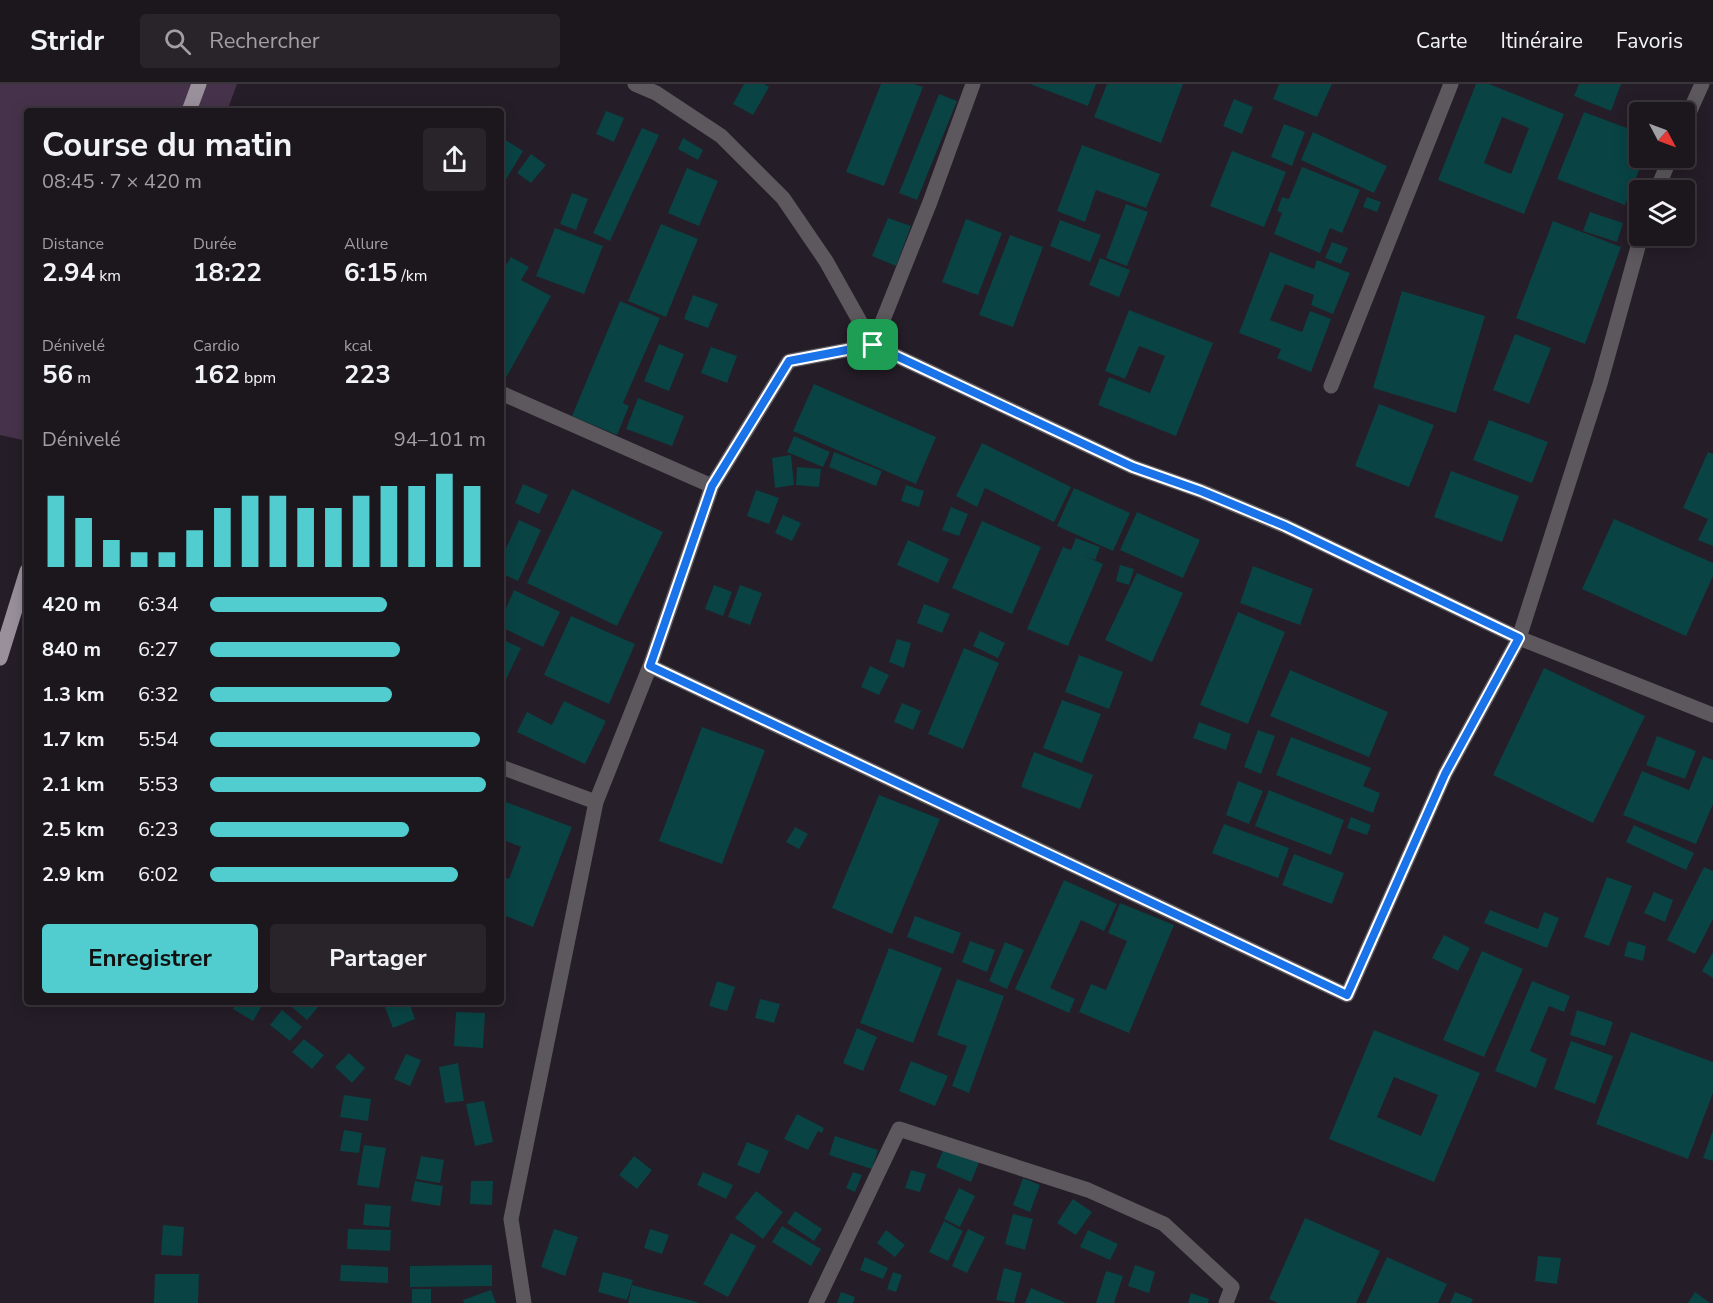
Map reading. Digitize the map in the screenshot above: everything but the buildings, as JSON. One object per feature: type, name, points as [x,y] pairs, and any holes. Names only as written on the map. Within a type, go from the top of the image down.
[{"type":"main road","points":[[190,108],[199,84]]},
{"type":"main road","points":[[0,658],[23,598]]},
{"type":"street","points":[[635,84],[656,93],[721,136],[783,198],[826,261],[873,345],[1133,467],[1201,491],[1285,526],[1519,638],[1713,715]]},
{"type":"street","points":[[873,345],[930,202],[973,84]]},
{"type":"street","points":[[1331,386],[1451,84]]},
{"type":"street","points":[[1694,102],[1702,84]]},
{"type":"street","points":[[650,666],[1347,995],[1445,774],[1519,638],[1600,384],[1638,246]]},
{"type":"street","points":[[524,1303],[511,1219],[596,802],[650,666],[712,486],[789,361],[873,345]]},
{"type":"street","points":[[504,394],[712,486]]},
{"type":"street","points":[[504,768],[596,802]]},
{"type":"street","points":[[816,1303],[899,1129],[1088,1190],[1164,1224],[1232,1287],[1227,1303]]},
{"type":"shaded area","points":[[0,84],[237,84],[228,108],[24,108],[24,440],[0,435]]},
{"type":"route","points":[[873,345],[1133,467],[1201,491],[1285,526],[1519,638],[1445,774],[1347,995],[650,666],[712,486],[789,361],[873,345]]}]
